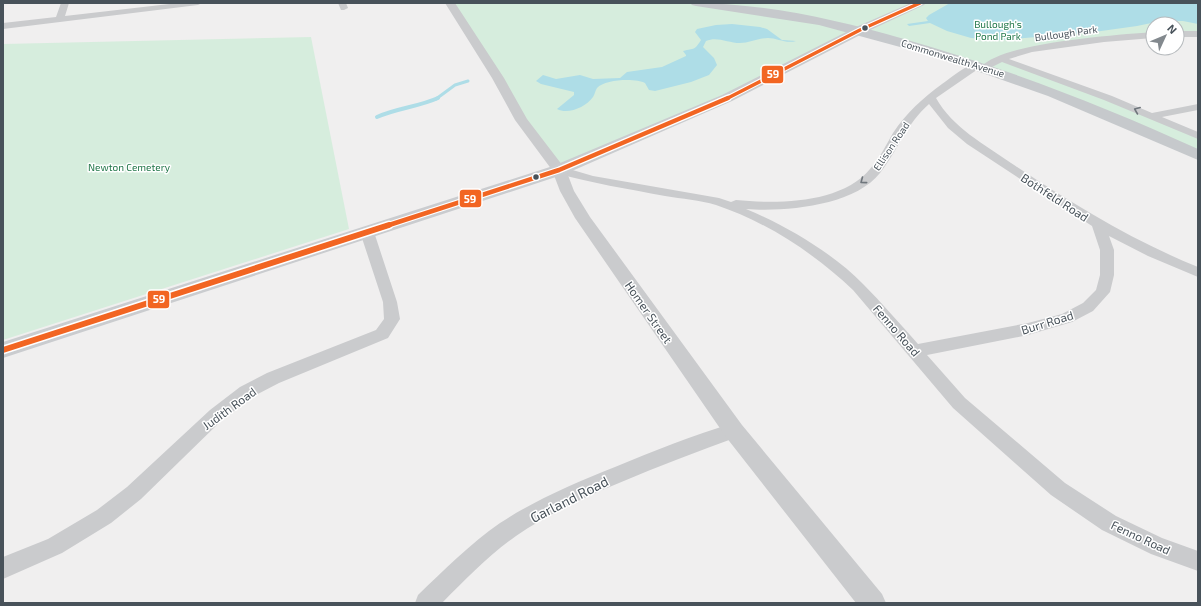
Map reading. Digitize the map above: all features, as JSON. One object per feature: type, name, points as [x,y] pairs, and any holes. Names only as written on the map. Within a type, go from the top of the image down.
[{"type":"main road","name":"Commonwealth Avenue","points":[[696,3],[786,15],[860,30],[982,66],[1087,106],[1198,155]]},
{"type":"main road","points":[[3,350],[559,170],[727,98],[860,30],[920,3]]},
{"type":"street","points":[[60,19],[66,3]]},
{"type":"street","points":[[3,26],[198,3]]},
{"type":"street","name":"Homer Street","points":[[450,3],[498,78],[521,120],[559,170],[567,191],[582,218],[734,431],[873,603]]},
{"type":"street","points":[[1185,34],[1198,34]]},
{"type":"street","name":"Bullough Park","points":[[982,66],[1001,60],[1020,51],[1052,45],[1145,36]]},
{"type":"street","name":"Commonwealth Avenue","points":[[1001,60],[1065,82],[1198,136]]},
{"type":"street","name":"Ellison Road","points":[[719,202],[757,206],[790,206],[816,202],[842,193],[860,184],[876,171],[907,121],[931,97],[982,66]]},
{"type":"street","name":"Bothfeld Road","points":[[931,97],[935,107],[957,130],[1014,170],[1098,224],[1158,256],[1198,272]]},
{"type":"street","points":[[1151,116],[1198,107]]},
{"type":"street","name":"Fenno Road","points":[[559,170],[592,179],[719,202],[755,217],[790,235],[838,269],[858,287],[915,350],[958,403],[1058,489],[1109,523],[1158,548],[1198,561]]},
{"type":"street","name":"Burr Road","points":[[915,350],[1028,329],[1067,318],[1088,307],[1103,292],[1107,275],[1107,250],[1098,224]]},
{"type":"street","name":"Judith Road","points":[[3,568],[28,559],[100,519],[132,494],[200,429],[247,391],[277,376],[382,334],[392,319],[390,302],[368,232]]},
{"type":"street","name":"Garland Road","points":[[426,603],[472,559],[508,530],[560,501],[605,480],[700,440],[734,431]]},
{"type":"green space","name":"Bullough's Pond Park","points":[[450,3],[1198,3],[1198,34],[1185,34],[1185,16],[1145,16],[1145,36],[1045,46],[1001,59],[1198,136],[1198,155],[1087,106],[860,30],[727,98],[559,170]]},
{"type":"green space","name":"Newton Cemetery","points":[[311,37],[349,229],[3,340],[3,44]]},
{"type":"water","points":[[950,3],[1198,3],[1198,24],[1185,21],[1185,16],[1145,16],[1145,24],[1137,26],[1094,32],[1001,40],[971,38],[947,31],[930,23],[909,26],[907,24],[928,21],[926,18]]},
{"type":"water","points":[[732,24],[760,27],[767,29],[782,40],[796,41],[789,42],[768,38],[740,43],[718,39],[706,41],[703,47],[714,58],[717,65],[709,75],[691,82],[655,91],[649,90],[645,83],[641,81],[613,81],[597,88],[593,97],[586,104],[576,109],[566,111],[557,109],[574,95],[574,92],[541,84],[536,81],[543,75],[556,79],[580,75],[593,79],[620,78],[627,72],[662,67],[686,56],[683,51],[697,46],[701,40],[695,32],[697,29],[716,25]]},
{"type":"waterway","points":[[437,99],[455,85],[468,81]]},
{"type":"waterway","points":[[377,117],[437,99]]},
{"type":"transit line","name":"59","points":[[3,350],[559,170],[727,98],[860,30],[920,3]]}]
